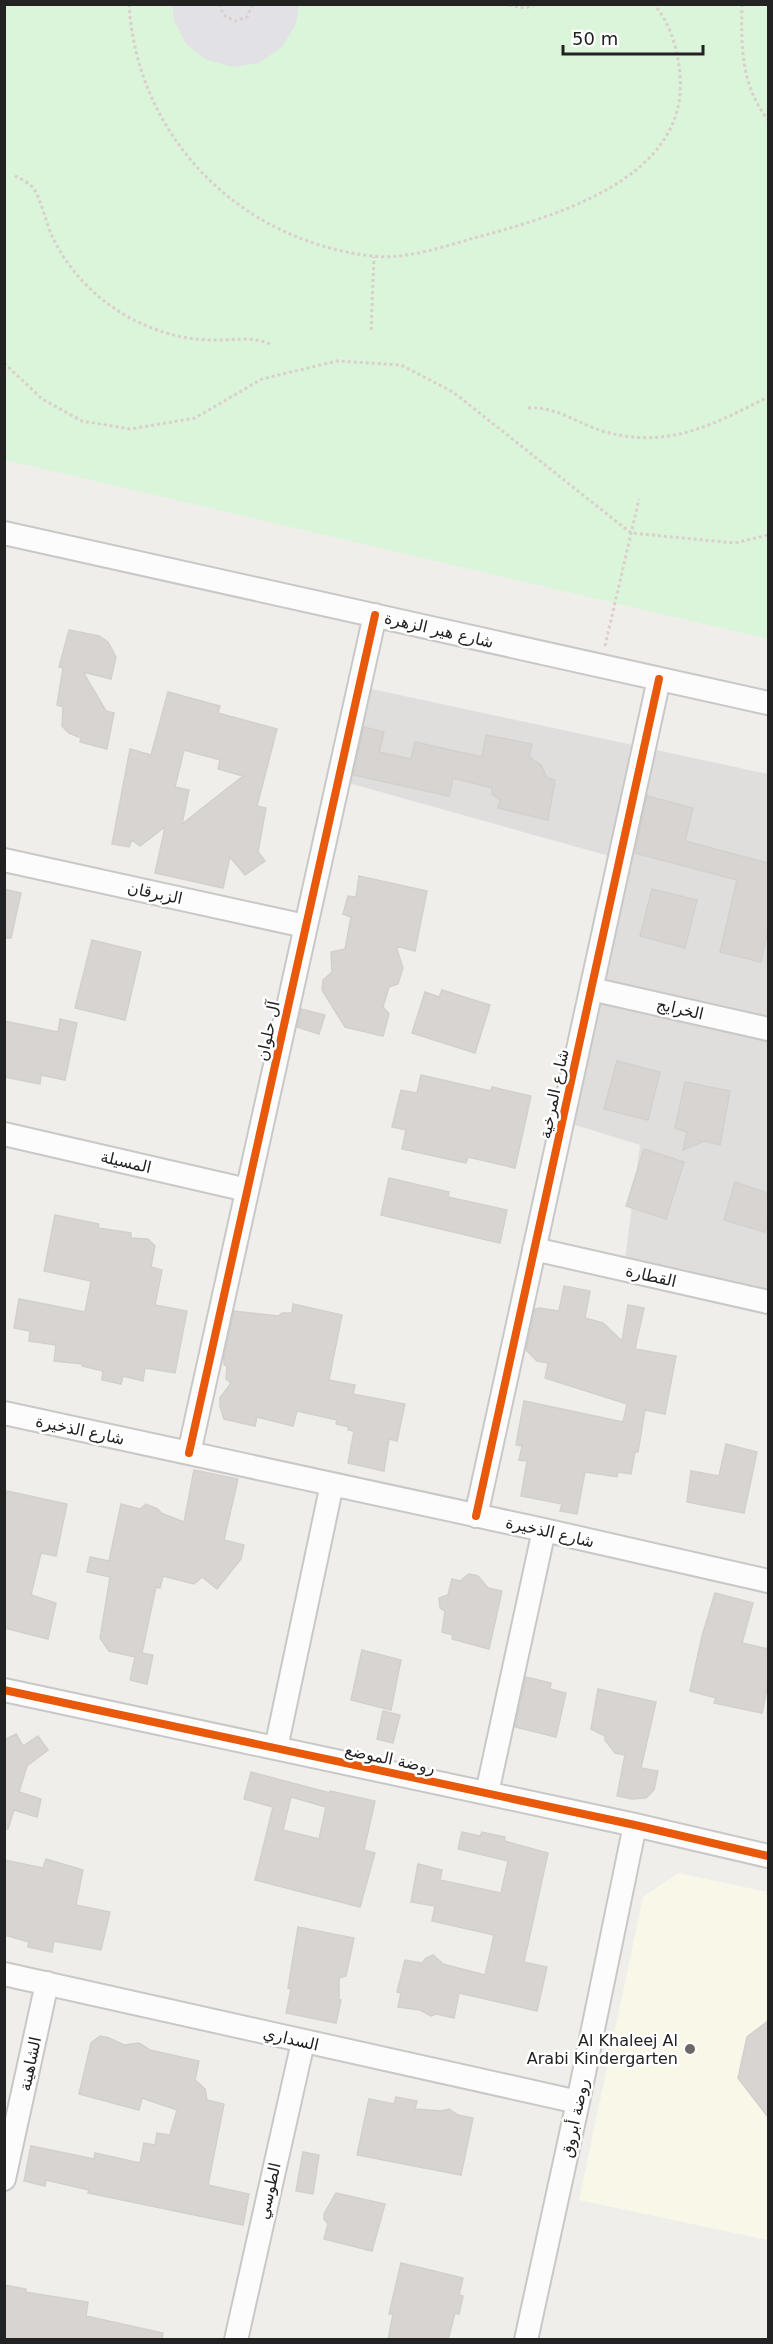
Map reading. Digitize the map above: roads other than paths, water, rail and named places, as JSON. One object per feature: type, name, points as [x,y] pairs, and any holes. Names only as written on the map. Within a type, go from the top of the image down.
[{"type":"street","name":"شارع هير الزهرة","points":[[4,533],[768,703]]},
{"type":"street","name":"آل حلوان","points":[[189,1453],[375,615]]},
{"type":"street","name":"شارع المرخية","points":[[476,1516],[660,679]]},
{"type":"street","name":"الزبرقان","points":[[4,860],[305,926]]},
{"type":"street","name":"الخرايج","points":[[591,989],[768,1029]]},
{"type":"street","name":"المسيلة","points":[[4,1134],[247,1190]]},
{"type":"street","name":"القطارة","points":[[534,1250],[768,1302]]},
{"type":"street","name":"شارع الذخيرة","points":[[4,1413],[768,1581]]},
{"type":"street","points":[[276,1748],[332,1484]]},
{"type":"street","points":[[487,1793],[544,1530]]},
{"type":"street","name":"روضة الموضع","points":[[4,1690],[635,1825],[768,1856]]},
{"type":"street","name":"روضة أبروق","points":[[526,2340],[635,1825]]},
{"type":"street","name":"السداري","points":[[4,1974],[578,2102]]},
{"type":"street","name":"الشاهينة","points":[[4,2179],[47,1983]]},
{"type":"street","name":"الطوسي","points":[[236,2340],[303,2042]]},
{"type":"place","name":"Al Khaleej Al Arabi Kindergarten","points":[[690,2049]]}]
